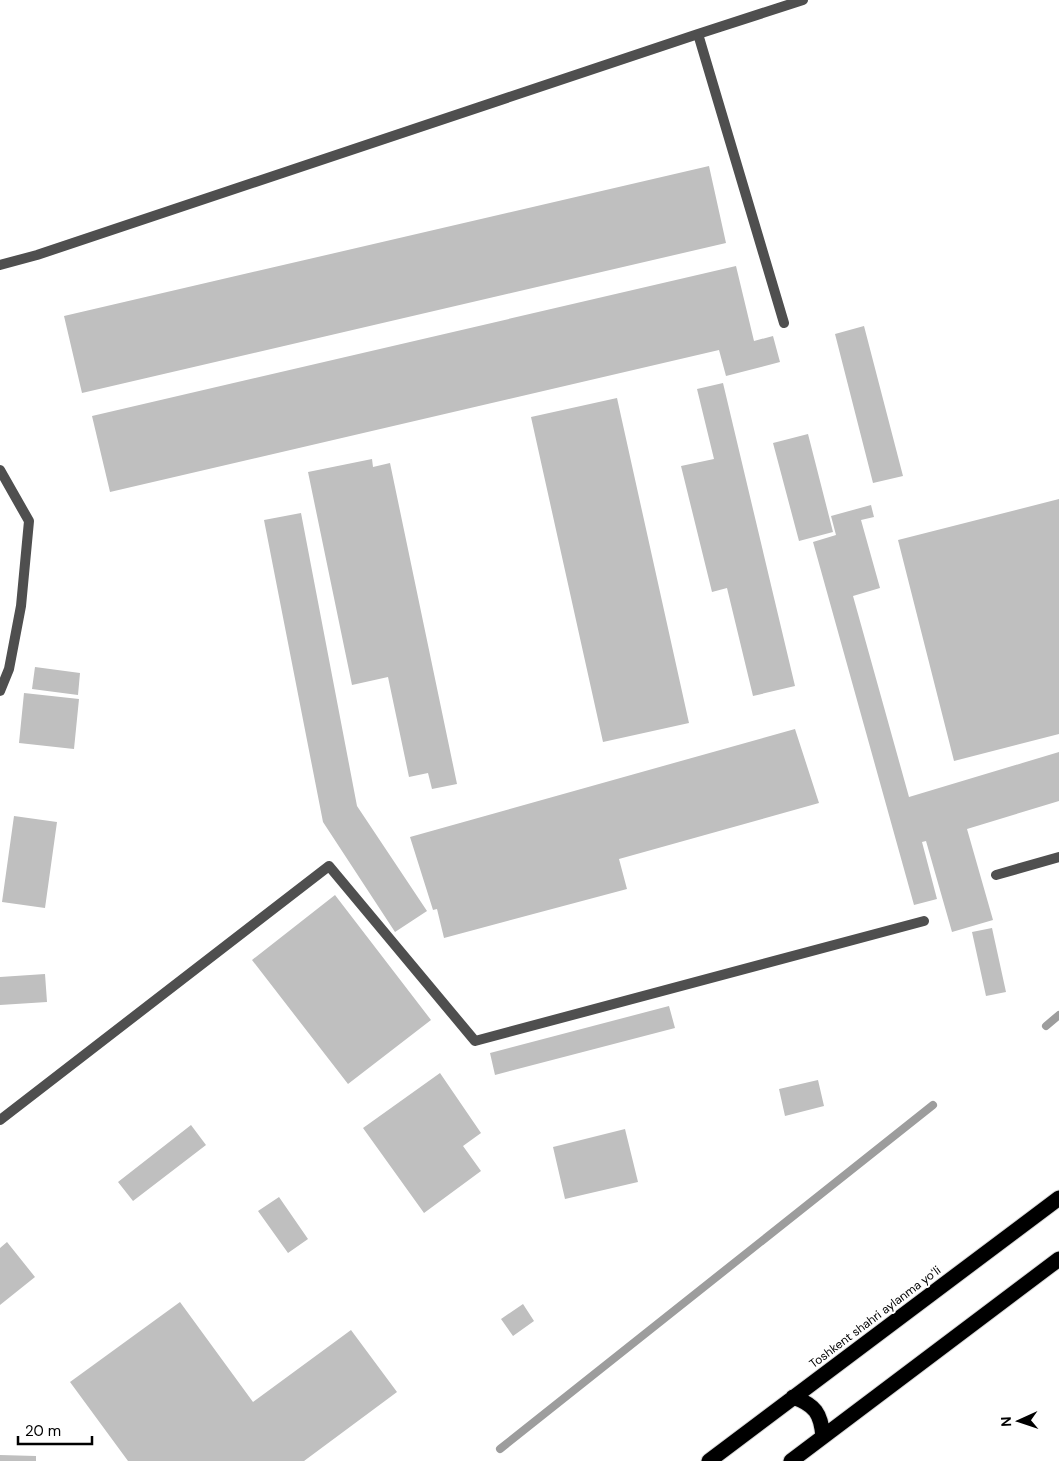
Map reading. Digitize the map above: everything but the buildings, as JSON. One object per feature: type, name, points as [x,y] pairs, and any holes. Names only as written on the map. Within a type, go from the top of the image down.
[{"type":"highway","name":"Toshkent shahri aylanma yoʻli","points":[[709,1461],[1059,1198]]},
{"type":"highway","points":[[791,1461],[1059,1259]]},
{"type":"highway","points":[[793,1398],[806,1402],[817,1411],[822,1423],[823,1437]]},
{"type":"lane","points":[[0,265],[37,255],[803,0]]},
{"type":"lane","points":[[698,34],[784,323]]},
{"type":"lane","points":[[0,470],[29,521],[21,606],[9,669],[0,691]]},
{"type":"lane","points":[[996,875],[1059,857]]},
{"type":"lane","points":[[0,1120],[329,866],[475,1041],[924,921]]},
{"type":"waterway","points":[[1046,1026],[1059,1015]]},
{"type":"waterway","points":[[500,1449],[933,1105]]}]
